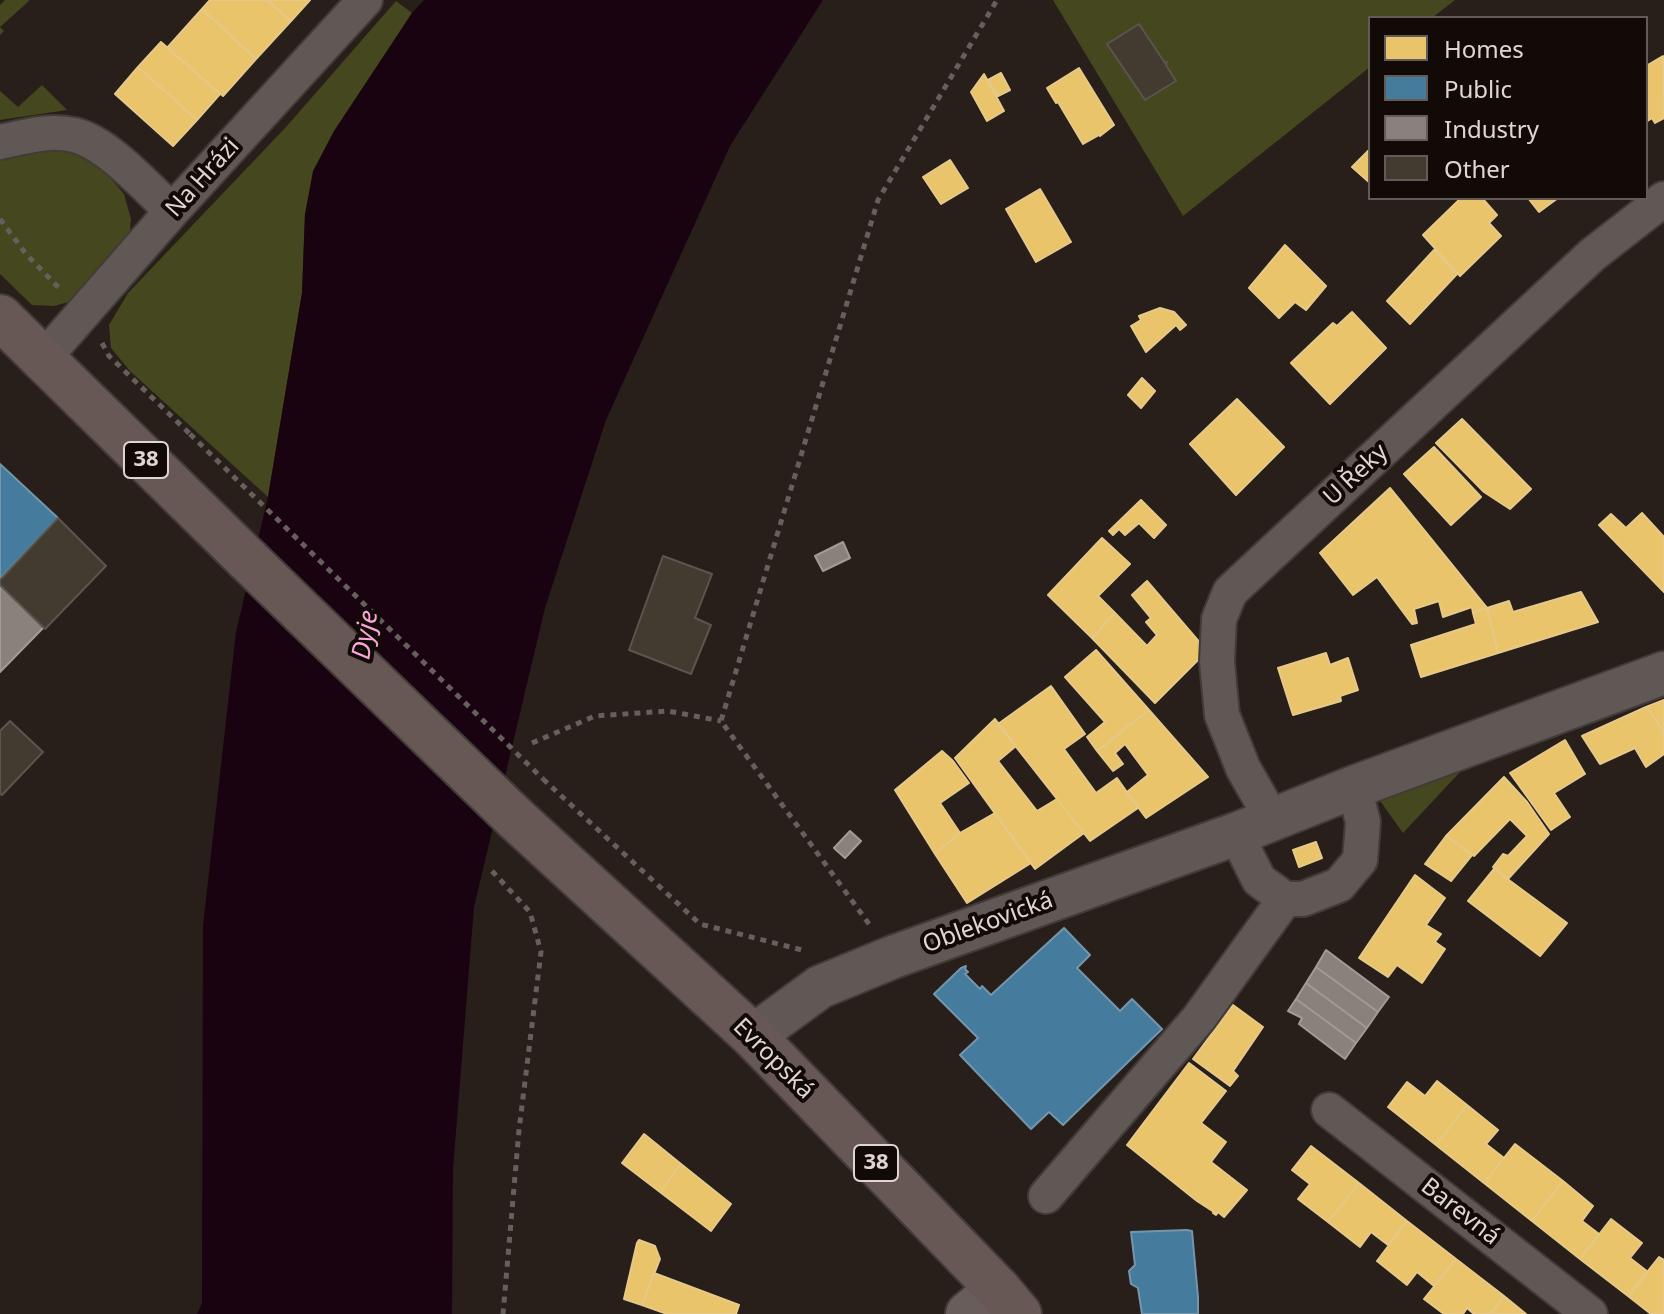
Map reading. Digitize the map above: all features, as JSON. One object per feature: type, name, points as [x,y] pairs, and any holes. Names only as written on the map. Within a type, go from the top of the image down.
[{"type":"main road","name":"38","points":[[0,317],[43,359]]},
{"type":"main road","name":"Evropská","points":[[43,359],[514,817],[753,1036],[995,1306]]},
{"type":"street","name":"Na Hrázi","points":[[43,359],[172,211],[365,0]]},
{"type":"street","points":[[0,142],[38,133],[75,135],[109,151],[172,211]]},
{"type":"street","name":"U Řeky","points":[[1254,826],[1243,768],[1222,715],[1217,662],[1219,619],[1230,592],[1592,255],[1664,199]]},
{"type":"street","name":"Oblekovická","points":[[753,1036],[820,987],[893,957],[1664,673]]},
{"type":"street","points":[[1254,826],[1259,880],[1285,899],[1303,899],[1339,885],[1360,860],[1363,822],[1354,787]]},
{"type":"street","points":[[1046,1196],[1199,1018],[1285,899]]},
{"type":"street","name":"Barevná","points":[[1329,1110],[1590,1314]]},
{"type":"path","points":[[721,721],[878,200],[997,0]]},
{"type":"path","points":[[0,219],[26,254],[84,313],[109,356],[543,779],[700,924],[807,951],[820,987]]},
{"type":"path","points":[[532,743],[595,716],[668,711],[721,721],[893,957]]},
{"type":"path","points":[[492,871],[530,912],[541,952],[519,1130],[503,1314]]},
{"type":"green space","points":[[5,0],[30,0],[0,27],[0,5]]},
{"type":"green space","points":[[1053,0],[1455,0],[1435,16],[1368,16],[1368,69],[1183,216]]},
{"type":"green space","points":[[396,1],[412,13],[335,131],[305,214],[302,293],[268,497],[130,371],[111,348],[109,325],[128,293],[286,127]]},
{"type":"green space","points":[[42,85],[67,110],[0,120],[0,91],[18,107]]},
{"type":"green space","points":[[58,145],[89,152],[124,194],[131,219],[129,243],[72,301],[54,306],[32,305],[0,274],[0,155]]},
{"type":"green space","points":[[1474,757],[1403,833],[1373,791]]},
{"type":"water","name":"Dyje","points":[[424,0],[823,0],[730,146],[606,420],[545,608],[474,907],[453,1169],[452,1314],[197,1314],[202,1303],[203,925],[236,632],[268,497],[302,293],[305,214],[313,171],[334,131],[412,13]]},
{"type":"building: Homes","points":[[210,0],[267,0],[291,21],[256,59],[202,9]]},
{"type":"building: Homes","points":[[267,0],[310,0],[291,21]]},
{"type":"building: Homes","points":[[202,9],[256,59],[223,96],[167,48]]},
{"type":"building: Homes","points":[[161,42],[220,94],[197,120],[138,67]]},
{"type":"building: Homes","points":[[1663,56],[1664,118],[1655,123],[1652,118],[1648,121],[1648,65]]},
{"type":"building: Homes","points":[[138,67],[197,120],[173,146],[115,94]]},
{"type":"building: Homes","points":[[1079,68],[1114,125],[1083,144],[1047,88]]},
{"type":"building: Homes","points":[[1001,73],[1010,90],[998,96],[988,80]]},
{"type":"building: Homes","points":[[984,74],[1004,111],[987,121],[971,92]]},
{"type":"building: Homes","points":[[1368,151],[1368,181],[1352,167]]},
{"type":"building: Homes","points":[[950,160],[968,188],[941,204],[923,177]]},
{"type":"building: Homes","points":[[1040,189],[1071,242],[1036,262],[1006,209]]},
{"type":"building: Homes","points":[[1459,200],[1484,200],[1497,215],[1489,223],[1501,236],[1460,276],[1423,235]]},
{"type":"building: Homes","points":[[1530,200],[1555,200],[1539,212]]},
{"type":"building: Homes","points":[[1285,245],[1326,286],[1306,310],[1295,302],[1279,318],[1249,288]]},
{"type":"building: Homes","points":[[1434,250],[1457,274],[1410,324],[1387,301]]},
{"type":"building: Homes","points":[[1160,308],[1174,312],[1186,325],[1180,330],[1176,325],[1146,352],[1131,326],[1141,320],[1139,316]]},
{"type":"building: Homes","points":[[1352,312],[1386,348],[1330,404],[1291,363],[1333,323],[1337,326]]},
{"type":"building: Homes","points":[[1142,378],[1155,391],[1141,408],[1128,395]]},
{"type":"building: Homes","points":[[1237,399],[1284,447],[1236,495],[1190,444]]},
{"type":"building: Homes","points":[[1462,419],[1531,489],[1510,509],[1484,492],[1436,443]]},
{"type":"building: Homes","points":[[1434,447],[1481,497],[1451,525],[1404,474]]},
{"type":"building: Homes","points":[[1390,488],[1487,608],[1473,613],[1472,607],[1443,617],[1439,601],[1414,609],[1417,623],[1412,624],[1377,577],[1353,595],[1320,553]]},
{"type":"building: Homes","points":[[1141,500],[1166,525],[1154,538],[1139,523],[1125,535],[1119,529],[1113,535],[1109,531]]},
{"type":"building: Homes","points":[[1642,513],[1664,537],[1664,592],[1599,525],[1611,514],[1626,528]]},
{"type":"building: Homes","points":[[1102,538],[1130,564],[1098,596],[1115,613],[1092,638],[1048,595]]},
{"type":"building: Homes","points":[[1147,581],[1207,651],[1155,703],[1092,638],[1115,613],[1147,646],[1157,635],[1146,622],[1151,618],[1132,595]]},
{"type":"building: Homes","points":[[1581,592],[1598,622],[1498,653],[1487,608],[1509,601],[1513,612]]},
{"type":"building: Homes","points":[[1487,608],[1498,653],[1421,677],[1411,645],[1476,624],[1473,613]]},
{"type":"building: Homes","points":[[1096,650],[1149,710],[1097,751],[1087,737],[1105,722],[1065,677]]},
{"type":"building: Homes","points":[[1326,653],[1330,665],[1348,658],[1358,690],[1340,696],[1341,701],[1293,715],[1278,668]]},
{"type":"building: Homes","points":[[1051,686],[1085,734],[1064,749],[1096,793],[1117,778],[1138,808],[1090,841],[998,724]]},
{"type":"building: Homes","points":[[1664,700],[1664,731],[1646,707]]},
{"type":"building: Homes","points":[[1646,707],[1664,731],[1664,754],[1646,767],[1635,748],[1600,764],[1582,736]]},
{"type":"building: Homes","points":[[1149,710],[1208,777],[1146,818],[1127,792],[1148,775],[1125,744],[1115,753],[1123,764],[1113,771],[1097,751]]},
{"type":"building: Homes","points":[[995,719],[1016,746],[998,761],[1037,811],[1057,799],[1084,833],[1035,869],[955,758]]},
{"type":"building: Homes","points":[[1565,740],[1585,774],[1554,793],[1570,817],[1551,830],[1510,773]]},
{"type":"building: Homes","points":[[942,751],[969,783],[940,803],[960,833],[935,854],[895,790]]},
{"type":"building: Homes","points":[[1504,777],[1527,802],[1549,834],[1508,879],[1493,867],[1503,854],[1508,856],[1527,836],[1510,819],[1474,856],[1446,836]]},
{"type":"building: Homes","points":[[995,813],[1031,863],[967,903],[935,854],[960,833]]},
{"type":"building: Homes","points":[[1446,836],[1472,855],[1451,881],[1425,864]]},
{"type":"building: Homes","points":[[1316,842],[1322,858],[1299,867],[1293,850]]},
{"type":"building: Homes","points":[[1494,869],[1567,923],[1540,956],[1468,901]]},
{"type":"building: Homes","points":[[1415,875],[1445,898],[1426,925],[1441,934],[1435,942],[1445,949],[1422,983],[1397,965],[1388,977],[1359,958]]},
{"type":"building: Homes","points":[[1233,1005],[1263,1027],[1233,1071],[1238,1076],[1230,1086],[1193,1059]]},
{"type":"building: Homes","points":[[1189,1063],[1226,1091],[1201,1123],[1226,1142],[1211,1162],[1247,1190],[1224,1217],[1218,1212],[1216,1215],[1213,1213],[1127,1145]]},
{"type":"building: Homes","points":[[1437,1081],[1467,1105],[1436,1145],[1388,1107],[1407,1082],[1425,1096]]},
{"type":"building: Homes","points":[[1467,1105],[1498,1130],[1486,1144],[1504,1158],[1484,1183],[1436,1145]]},
{"type":"building: Homes","points":[[644,1134],[681,1164],[660,1192],[622,1163]]},
{"type":"building: Homes","points":[[1515,1144],[1563,1181],[1532,1221],[1484,1183]]},
{"type":"building: Homes","points":[[1311,1146],[1359,1183],[1328,1222],[1298,1199],[1310,1184],[1292,1170]]},
{"type":"building: Homes","points":[[681,1164],[731,1204],[711,1231],[660,1192]]},
{"type":"building: Homes","points":[[1563,1181],[1593,1206],[1582,1221],[1599,1234],[1580,1259],[1532,1221]]},
{"type":"building: Homes","points":[[1359,1183],[1407,1221],[1388,1245],[1371,1232],[1360,1247],[1328,1222]]},
{"type":"building: Homes","points":[[1611,1219],[1642,1243],[1630,1258],[1648,1272],[1628,1296],[1580,1259]]},
{"type":"building: Homes","points":[[1407,1221],[1456,1259],[1434,1286],[1417,1272],[1407,1285],[1377,1261]]},
{"type":"building: Homes","points":[[639,1240],[655,1246],[660,1259],[642,1305],[624,1299]]},
{"type":"building: Homes","points":[[1659,1257],[1664,1260],[1664,1314],[1651,1314],[1628,1296]]},
{"type":"building: Homes","points":[[1456,1259],[1504,1296],[1490,1314],[1474,1314],[1467,1308],[1463,1314],[1444,1314],[1424,1299]]},
{"type":"building: Homes","points":[[654,1273],[739,1305],[736,1314],[667,1314],[642,1305]]},
{"type":"building: Homes","points":[[1504,1296],[1526,1314],[1490,1314]]},
{"type":"building: Public","points":[[0,464],[58,518],[0,579]]},
{"type":"building: Public","points":[[1064,928],[1090,955],[1077,968],[1120,1011],[1132,999],[1162,1029],[1063,1125],[1049,1112],[1031,1129],[960,1055],[978,1038],[934,994],[966,966],[968,972],[965,974],[991,995]]},
{"type":"building: Public","points":[[1192,1231],[1198,1314],[1142,1314],[1138,1288],[1131,1284],[1129,1271],[1135,1265],[1131,1232]]},
{"type":"building: Industry","points":[[843,542],[850,558],[823,571],[815,556]]},
{"type":"building: Industry","points":[[0,585],[44,627],[0,672]]},
{"type":"building: Industry","points":[[850,831],[861,841],[845,858],[834,848]]},
{"type":"building: Industry","points":[[1326,950],[1389,997],[1378,1012],[1316,967]]},
{"type":"building: Industry","points":[[1316,967],[1378,1012],[1367,1028],[1306,983]]},
{"type":"building: Industry","points":[[1306,983],[1367,1028],[1356,1043],[1296,999]]},
{"type":"building: Industry","points":[[1296,999],[1356,1043],[1345,1059],[1299,1024],[1302,1018],[1288,1011]]},
{"type":"building: Other","points":[[1139,24],[1167,62],[1176,81],[1145,100],[1107,44]]},
{"type":"building: Other","points":[[58,518],[106,566],[45,629],[0,585],[0,580]]},
{"type":"building: Other","points":[[663,556],[712,574],[695,618],[711,625],[691,674],[629,650]]},
{"type":"building: Other","points":[[10,721],[43,752],[2,795],[0,731]]}]
